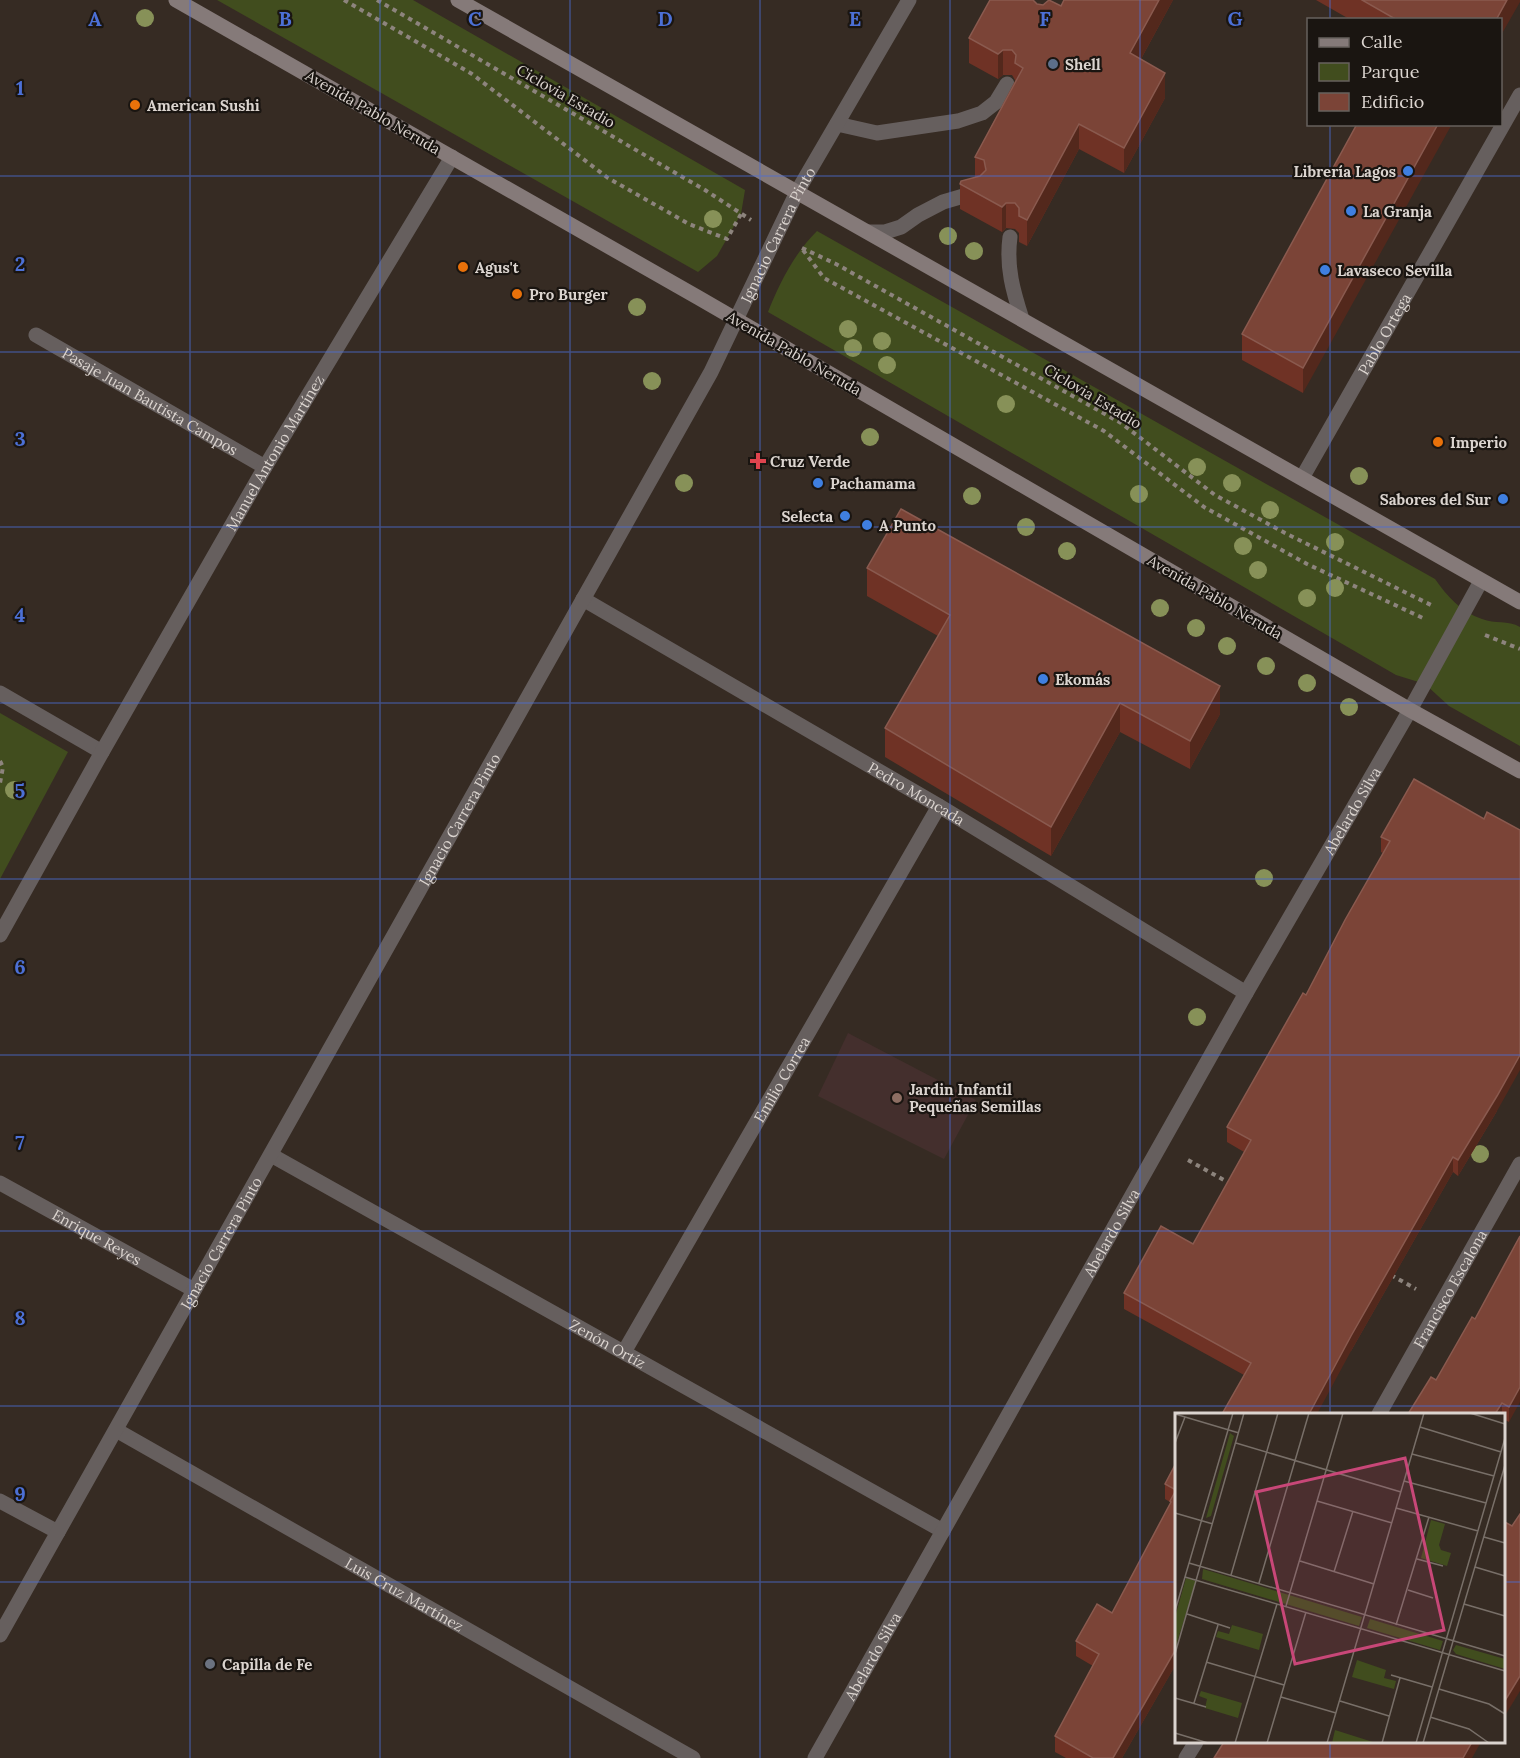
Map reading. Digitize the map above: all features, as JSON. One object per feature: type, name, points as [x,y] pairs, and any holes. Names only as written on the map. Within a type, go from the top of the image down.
[{"type":"main road","name":"Avenida Pablo Neruda","points":[[176,0],[737,320],[1410,711],[1520,771]]},
{"type":"main road","points":[[458,0],[1520,602]]},
{"type":"street","name":"Ignacio Carrera Pinto","points":[[0,1635],[711,372],[797,192],[909,0]]},
{"type":"street","points":[[837,124],[877,133],[958,121],[982,113],[996,102],[1007,84]]},
{"type":"street","name":"Pablo Ortega","points":[[1302,478],[1520,95]]},
{"type":"street","name":"Manuel Antonio Martínez","points":[[0,935],[265,467],[452,157]]},
{"type":"street","points":[[868,232],[885,232],[901,227],[943,202],[977,192]]},
{"type":"street","points":[[1010,237],[1009,272],[1022,319]]},
{"type":"street","name":"Pasaje Juan Bautista Campos","points":[[36,335],[265,467]]},
{"type":"street","points":[[1410,711],[1481,581]]},
{"type":"street","name":"Pedro Moncada","points":[[583,599],[939,806],[1246,993]]},
{"type":"street","points":[[0,693],[102,752]]},
{"type":"street","name":"Abelardo Silva","points":[[815,1758],[1246,993],[1410,711]]},
{"type":"street","name":"Emilio Correa","points":[[624,1352],[939,806]]},
{"type":"street","name":"Zenón Ortíz","points":[[271,1155],[944,1531]]},
{"type":"street","name":"Francisco Escalona","points":[[1380,1413],[1520,1164]]},
{"type":"street","name":"Enrique Reyes","points":[[0,1183],[194,1290]]},
{"type":"street","name":"Luis Cruz Martínez","points":[[116,1430],[693,1758]]},
{"type":"street","points":[[0,1501],[58,1532]]},
{"type":"street","points":[[1186,1758],[1195,1743]]},
{"type":"path","name":"Ciclovia Estadio","points":[[344,0],[472,74],[608,178],[688,225],[727,238],[741,214],[705,190],[377,0]]},
{"type":"path","name":"Ciclovia Estadio","points":[[800,247],[836,264],[1121,423],[1215,495],[1285,533],[1432,605],[1425,619],[1307,564],[1204,507],[1104,431],[824,278],[800,247]]},
{"type":"path","points":[[1485,635],[1520,649]]},
{"type":"path","points":[[0,761],[3,767],[0,783]]},
{"type":"path","points":[[1161,1145],[1234,1186]]},
{"type":"path","points":[[1390,1274],[1442,1303]]},
{"type":"shaded area","name":"Jardin Infantil Pequeñas Semillas","points":[[848,1033],[976,1100],[944,1159],[818,1096]]},
{"type":"green space","points":[[217,0],[413,0],[745,190],[741,214],[717,256],[698,272]]},
{"type":"green space","points":[[817,231],[1435,579],[1461,608],[1474,616],[1520,627],[1520,746],[1449,706],[1425,684],[1396,675],[768,312],[788,269]]},
{"type":"green space","points":[[0,713],[68,752],[0,879]]},
{"type":"building","points":[[990,0],[1033,0],[1043,5],[1049,0],[1061,6],[1064,0],[1159,0],[1130,53],[1165,73],[1124,148],[1079,124],[1027,220],[1019,216],[1019,208],[1015,203],[1006,203],[1002,207],[960,184],[961,181],[980,176],[986,170],[984,160],[975,157],[1023,68],[1015,63],[1016,55],[1012,50],[1003,50],[998,54],[969,38]]},
{"type":"building","points":[[1362,0],[1507,0],[1497,18],[1394,18]]},
{"type":"building","points":[[1356,126],[1437,126],[1303,368],[1242,334]]},
{"type":"building","name":"Ekomás","points":[[901,509],[1220,686],[1190,741],[1120,703],[1051,827],[885,728],[950,615],[867,568]]},
{"type":"building","points":[[1414,779],[1484,819],[1487,812],[1520,830],[1520,1055],[1458,1160],[1453,1157],[1310,1413],[1223,1413],[1251,1363],[1124,1293],[1161,1226],[1193,1244],[1251,1140],[1227,1127],[1303,993],[1306,995],[1390,841],[1381,837]]},
{"type":"building","points":[[1520,1236],[1520,1387],[1509,1407],[1502,1403],[1496,1413],[1409,1413],[1431,1377],[1436,1380],[1472,1317],[1475,1319]]},
{"type":"building","points":[[1175,1465],[1175,1489],[1165,1484]]},
{"type":"building","points":[[1175,1492],[1175,1651],[1113,1758],[1093,1758],[1055,1736],[1099,1654],[1076,1641],[1097,1604],[1112,1613]]},
{"type":"building","points":[[1520,1514],[1520,1676],[1505,1701],[1505,1522],[1512,1526]]},
{"type":"building","points":[[1223,1743],[1471,1743],[1463,1758],[1214,1758]]},
{"type":"place","name":"Shell","points":[[1053,64]]},
{"type":"place","name":"American Sushi","points":[[135,105]]},
{"type":"place","name":"Librería Lagos","points":[[1408,171]]},
{"type":"place","name":"La Granja","points":[[1351,211]]},
{"type":"place","name":"Agus't","points":[[463,267]]},
{"type":"place","name":"Lavaseco Sevilla","points":[[1325,270]]},
{"type":"place","name":"Pro Burger","points":[[517,294]]},
{"type":"place","name":"Imperio","points":[[1438,442]]},
{"type":"place","name":"Cruz Verde","points":[[758,461]]},
{"type":"place","name":"Pachamama","points":[[818,483]]},
{"type":"place","name":"Sabores del Sur","points":[[1503,499]]},
{"type":"place","name":"Selecta","points":[[845,516]]},
{"type":"place","name":"A Punto","points":[[867,525]]},
{"type":"place","name":"Ekomás","points":[[1043,679]]},
{"type":"place","name":"Jardin Infantil Pequeñas Semillas","points":[[897,1098]]},
{"type":"place","name":"Capilla de Fe","points":[[210,1664]]}]
